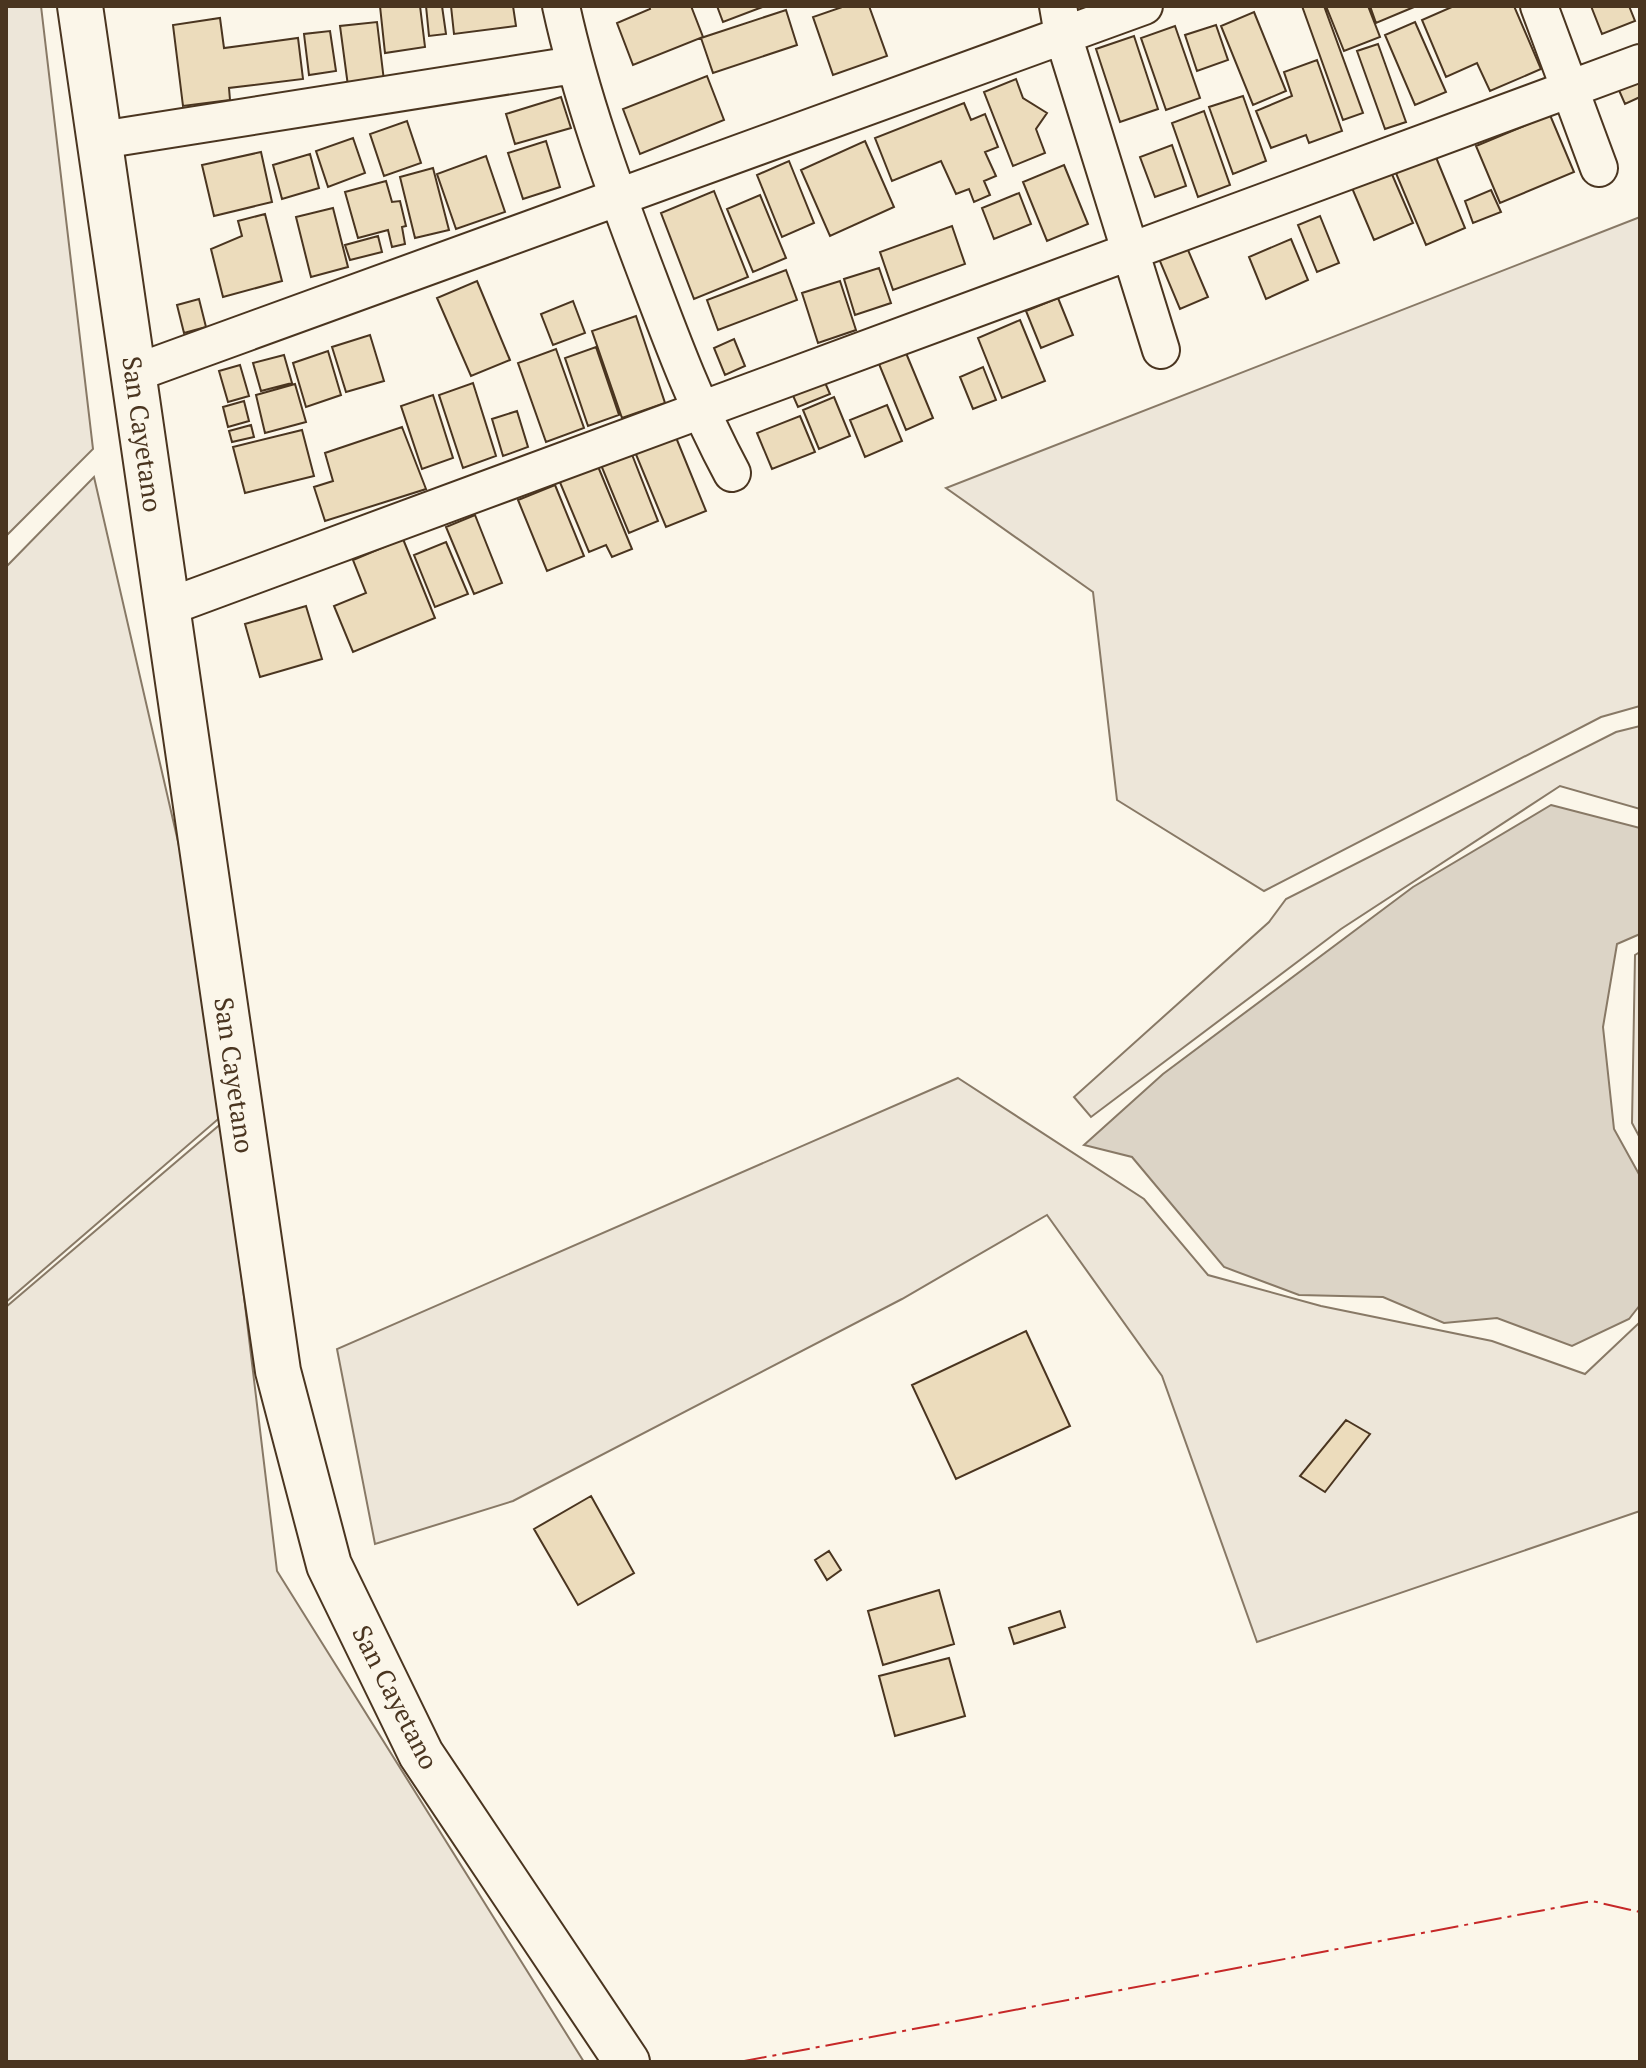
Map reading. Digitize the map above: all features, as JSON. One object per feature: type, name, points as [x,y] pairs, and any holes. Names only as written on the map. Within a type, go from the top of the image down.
[{"type":"main road","name":"San Cayetano","points":[[80,6],[278,1371],[329,1565],[421,1754],[627,2062]]},
{"type":"street","points":[[561,6],[574,65],[618,199],[699,411],[732,473]]},
{"type":"street","points":[[135,373],[618,199],[1061,20],[1144,6]]},
{"type":"street","points":[[1539,6],[1599,168]]},
{"type":"street","points":[[1061,20],[1161,350]]},
{"type":"street","points":[[168,607],[1640,63]]},
{"type":"street","points":[[101,140],[574,65]]},
{"type":"shaded area","points":[[6,6],[41,6],[93,449],[6,536]]},
{"type":"shaded area","points":[[1640,217],[1640,706],[1601,717],[1264,891],[1117,800],[1093,592],[946,488]]},
{"type":"shaded area","points":[[94,477],[238,1102],[6,1302],[6,567]]},
{"type":"shaded area","points":[[1640,726],[1640,809],[1560,786],[1341,929],[1091,1117],[1074,1097],[1269,922],[1286,899],[1616,732]]},
{"type":"shaded area","points":[[1551,805],[1640,828],[1640,934],[1617,944],[1603,1027],[1614,1129],[1640,1176],[1640,1305],[1629,1319],[1572,1346],[1497,1318],[1444,1323],[1383,1297],[1299,1295],[1224,1267],[1132,1157],[1084,1145],[1163,1074],[1413,887]]},
{"type":"shaded area","points":[[1640,952],[1640,1138],[1632,1123],[1635,955]]},
{"type":"shaded area","points":[[958,1078],[1144,1199],[1208,1275],[1321,1306],[1492,1341],[1585,1374],[1640,1322],[1640,1511],[1257,1642],[1162,1376],[1047,1215],[902,1299],[513,1501],[375,1544],[337,1349]]},
{"type":"shaded area","points":[[223,1122],[277,1571],[584,2062],[6,2062],[6,1307]]},
{"type":"building","points":[[380,6],[420,6],[425,47],[385,53]]},
{"type":"building","points":[[426,6],[442,6],[446,34],[429,36]]},
{"type":"building","points":[[451,6],[513,6],[516,26],[454,34]]},
{"type":"building","points":[[649,6],[691,6],[703,37],[633,65],[617,23],[650,9]]},
{"type":"building","points":[[717,6],[765,6],[723,22]]},
{"type":"building","points":[[845,6],[869,6],[887,56],[833,75],[813,17]]},
{"type":"building","points":[[1302,6],[1324,6],[1363,113],[1343,120]]},
{"type":"building","points":[[1326,6],[1368,6],[1380,37],[1344,51]]},
{"type":"building","points":[[1370,6],[1414,6],[1414,7],[1376,23]]},
{"type":"building","points":[[1454,6],[1514,6],[1541,69],[1490,91],[1477,63],[1446,77],[1422,20]]},
{"type":"building","points":[[1591,6],[1629,6],[1635,21],[1602,34]]},
{"type":"building","points":[[786,10],[797,45],[713,73],[701,38]]},
{"type":"building","points":[[1254,12],[1286,91],[1253,105],[1221,26]]},
{"type":"building","points":[[220,18],[224,48],[298,38],[303,79],[229,88],[230,100],[183,106],[173,25]]},
{"type":"building","points":[[377,22],[384,81],[348,86],[340,26]]},
{"type":"building","points":[[1415,22],[1446,92],[1415,105],[1385,35]]},
{"type":"building","points":[[1216,25],[1228,60],[1197,71],[1185,35]]},
{"type":"building","points":[[1175,26],[1200,98],[1166,110],[1141,38]]},
{"type":"building","points":[[330,31],[336,71],[309,75],[304,34]]},
{"type":"building","points":[[1134,36],[1158,109],[1120,122],[1096,49]]},
{"type":"building","points":[[1378,44],[1406,122],[1385,129],[1357,51]]},
{"type":"building","points":[[1317,60],[1342,131],[1309,143],[1306,135],[1271,148],[1256,111],[1292,96],[1284,72]]},
{"type":"building","points":[[707,76],[724,120],[640,154],[623,109]]},
{"type":"building","points":[[1016,79],[1023,98],[1047,113],[1036,129],[1045,153],[1013,166],[984,92]]},
{"type":"building","points":[[1640,79],[1640,97],[1625,104],[1618,88]]},
{"type":"building","points":[[1243,96],[1266,161],[1233,174],[1209,107]]},
{"type":"building","points":[[561,97],[571,128],[515,144],[506,114]]},
{"type":"building","points":[[964,103],[971,120],[985,114],[998,147],[985,152],[996,176],[984,181],[990,195],[974,202],[969,189],[956,194],[941,161],[892,181],[875,138]]},
{"type":"building","points":[[1204,111],[1230,185],[1198,197],[1172,123]]},
{"type":"building","points":[[1550,115],[1574,172],[1500,203],[1476,146]]},
{"type":"building","points":[[407,121],[421,163],[384,176],[370,134]]},
{"type":"building","points":[[353,138],[365,173],[328,187],[316,151]]},
{"type":"building","points":[[546,141],[560,187],[523,199],[508,153]]},
{"type":"building","points":[[865,141],[894,207],[830,236],[801,170]]},
{"type":"building","points":[[1172,145],[1186,186],[1155,197],[1140,157]]},
{"type":"building","points":[[1433,150],[1465,228],[1426,245],[1393,166]]},
{"type":"building","points":[[261,152],[272,202],[214,216],[202,165]]},
{"type":"building","points":[[310,154],[319,188],[282,199],[273,165]]},
{"type":"building","points":[[486,156],[505,212],[456,229],[437,174]]},
{"type":"building","points":[[789,161],[814,223],[782,237],[757,175]]},
{"type":"building","points":[[1064,165],[1088,224],[1047,241],[1023,182]]},
{"type":"building","points":[[433,168],[449,230],[415,238],[400,177]]},
{"type":"building","points":[[1391,172],[1413,223],[1374,240],[1352,188]]},
{"type":"building","points":[[386,181],[392,202],[400,201],[406,226],[402,227],[405,244],[392,247],[388,230],[358,238],[345,192]]},
{"type":"building","points":[[1491,190],[1501,212],[1473,223],[1465,201]]},
{"type":"building","points":[[714,191],[748,277],[694,299],[661,213]]},
{"type":"building","points":[[1019,193],[1031,224],[994,239],[982,208]]},
{"type":"building","points":[[760,195],[786,258],[753,272],[727,209]]},
{"type":"building","points":[[333,208],[348,267],[311,277],[296,217]]},
{"type":"building","points":[[265,214],[282,281],[223,297],[211,249],[242,236],[238,221]]},
{"type":"building","points":[[1320,216],[1339,263],[1317,272],[1298,225]]},
{"type":"building","points":[[952,226],[965,264],[893,290],[880,252]]},
{"type":"building","points":[[378,236],[382,252],[350,260],[345,245]]},
{"type":"building","points":[[1291,239],[1308,280],[1266,299],[1249,257]]},
{"type":"building","points":[[1185,243],[1208,297],[1180,309],[1157,254]]},
{"type":"building","points":[[879,268],[891,303],[855,315],[844,279]]},
{"type":"building","points":[[786,270],[797,300],[718,330],[707,300]]},
{"type":"building","points":[[477,281],[510,360],[471,376],[437,298]]},
{"type":"building","points":[[840,281],[856,330],[818,343],[802,293]]},
{"type":"building","points":[[1058,298],[1073,335],[1041,348],[1026,311]]},
{"type":"building","points":[[199,299],[206,327],[184,333],[177,305]]},
{"type":"building","points":[[573,301],[585,333],[553,345],[541,314]]},
{"type":"building","points":[[636,316],[665,403],[622,418],[592,331]]},
{"type":"building","points":[[1020,320],[1045,381],[1002,398],[978,338]]},
{"type":"building","points":[[370,335],[384,381],[346,392],[332,347]]},
{"type":"building","points":[[734,339],[745,366],[725,375],[714,348]]},
{"type":"building","points":[[596,347],[619,415],[588,426],[565,358]]},
{"type":"building","points":[[556,349],[584,428],[546,442],[518,363]]},
{"type":"building","points":[[328,351],[341,395],[306,407],[293,363]]},
{"type":"building","points":[[906,353],[933,418],[906,430],[879,364]]},
{"type":"building","points":[[284,355],[292,383],[261,391],[253,363]]},
{"type":"building","points":[[240,365],[249,396],[228,402],[219,371]]},
{"type":"building","points":[[983,367],[996,400],[973,409],[960,377]]},
{"type":"building","points":[[823,378],[830,394],[798,407],[791,391]]},
{"type":"building","points":[[473,383],[496,456],[463,468],[439,395]]},
{"type":"building","points":[[295,384],[306,422],[265,433],[256,395]]},
{"type":"building","points":[[433,395],[453,458],[422,469],[401,406]]},
{"type":"building","points":[[834,397],[850,436],[819,449],[803,410]]},
{"type":"building","points":[[244,401],[249,421],[228,427],[223,407]]},
{"type":"building","points":[[887,405],[902,441],[865,457],[850,420]]},
{"type":"building","points":[[517,411],[528,447],[503,456],[492,419]]},
{"type":"building","points":[[800,416],[815,452],[772,469],[757,433]]},
{"type":"building","points":[[251,425],[254,437],[232,442],[229,431]]},
{"type":"building","points":[[402,427],[426,489],[325,521],[314,487],[333,481],[325,453]]},
{"type":"building","points":[[302,430],[314,476],[245,493],[233,447]]},
{"type":"building","points":[[675,435],[706,511],[666,527],[635,452]]},
{"type":"building","points":[[631,452],[658,521],[629,533],[601,465]]},
{"type":"building","points":[[597,464],[632,549],[612,557],[606,545],[589,552],[559,480]]},
{"type":"building","points":[[555,485],[584,556],[547,571],[518,500]]},
{"type":"building","points":[[475,515],[502,583],[474,594],[446,527]]},
{"type":"building","points":[[403,539],[435,618],[353,652],[334,606],[366,593],[353,560]]},
{"type":"building","points":[[446,542],[468,594],[435,607],[414,555]]},
{"type":"building","points":[[306,606],[322,659],[260,677],[245,624]]},
{"type":"building","points":[[1026,1331],[1070,1426],[956,1479],[912,1385]]},
{"type":"building","points":[[1346,1420],[1370,1434],[1325,1492],[1300,1476]]},
{"type":"building","points":[[591,1496],[634,1573],[578,1605],[534,1529]]},
{"type":"building","points":[[829,1551],[841,1570],[827,1580],[815,1560]]},
{"type":"building","points":[[939,1590],[954,1644],[883,1665],[868,1611]]},
{"type":"building","points":[[1060,1611],[1065,1627],[1014,1644],[1009,1628]]},
{"type":"building","points":[[949,1658],[965,1716],[895,1736],[879,1676]]},
{"type":"power","points":[[739,2062],[1592,1901],[1640,1912]]}]
